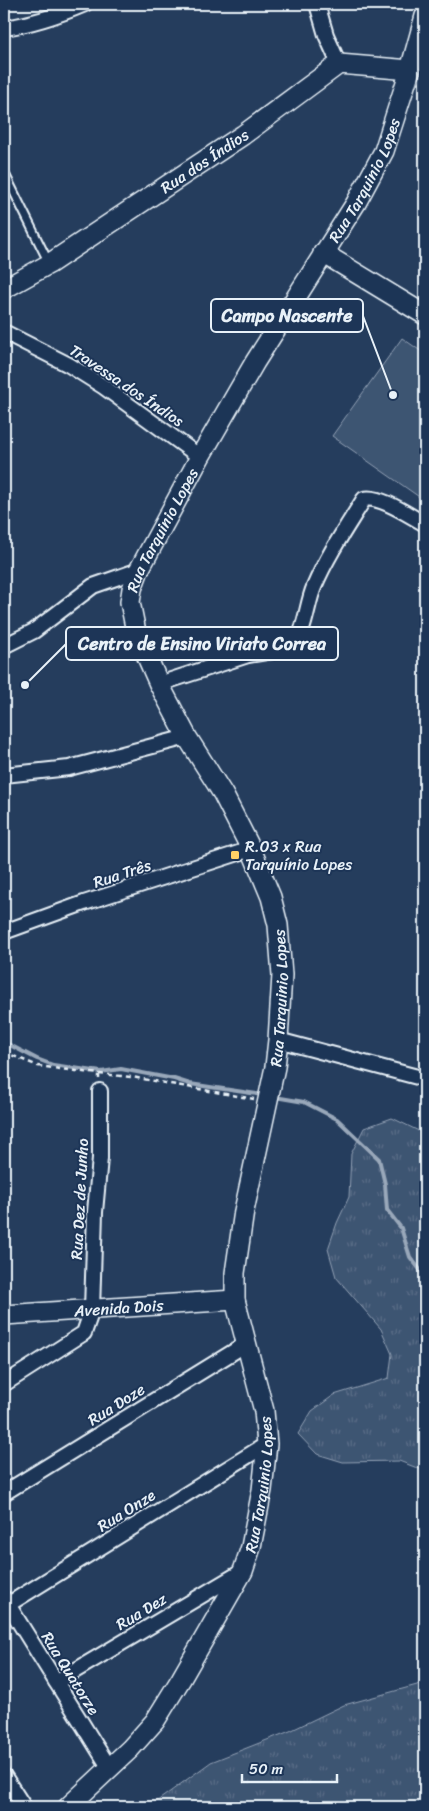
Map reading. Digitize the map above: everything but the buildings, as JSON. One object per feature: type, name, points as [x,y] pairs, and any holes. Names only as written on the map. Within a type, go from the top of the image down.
[{"type":"main road","name":"Rua Tarquinio Lopes","points":[[68,1807],[130,1749],[154,1721],[181,1679],[243,1571],[251,1547],[262,1490],[267,1444],[264,1411],[235,1300],[235,1273],[240,1236],[278,1040],[282,975],[278,925],[271,897],[251,849],[223,794],[187,737],[159,684],[136,632],[130,602],[132,589],[139,570],[255,362],[356,203],[384,151],[425,16]]},
{"type":"main road","points":[[339,64],[410,70]]},
{"type":"main road","name":"Rua dos Índios","points":[[4,290],[47,259],[243,136],[339,64]]},
{"type":"main road","points":[[323,253],[425,315]]},
{"type":"main road","name":"Avenida Dois","points":[[4,1315],[235,1300]]},
{"type":"street","points":[[4,28],[28,23],[85,4]]},
{"type":"street","points":[[317,4],[326,35],[339,64]]},
{"type":"street","name":"Travessa dos Índios","points":[[4,332],[76,369],[111,392],[200,458]]},
{"type":"street","points":[[159,684],[248,655],[291,648],[299,636],[313,588],[333,547],[364,500],[370,498],[379,500],[425,524]]},
{"type":"street","points":[[4,646],[34,631],[93,586],[139,570]]},
{"type":"street","points":[[4,775],[69,768],[187,737]]},
{"type":"street","name":"Rua Três","points":[[4,932],[84,903],[251,849]]},
{"type":"street","points":[[278,1040],[425,1079]]},
{"type":"street","name":"Rua Dez de Junho","points":[[4,1384],[84,1333],[92,1310],[95,1212],[100,1158],[100,1091]]},
{"type":"street","name":"Rua Doze","points":[[4,1493],[246,1344]]},
{"type":"street","name":"Rua Onze","points":[[5,1603],[267,1444]]},
{"type":"street","name":"Rua Dez","points":[[56,1682],[243,1571]]},
{"type":"street","name":"Rua Quatorze","points":[[5,1603],[109,1767]]},
{"type":"street","points":[[6,1783],[24,1807]]},
{"type":"lane","points":[[4,172],[47,259]]},
{"type":"path","points":[[4,1052],[38,1066],[268,1096]]},
{"type":"path","points":[[98,1074],[100,1091]]},
{"type":"green space","points":[[402,338],[425,354],[425,501],[332,436]]},
{"type":"green space","points":[[392,1118],[425,1134],[425,1471],[399,1461],[343,1462],[317,1454],[298,1434],[312,1411],[334,1395],[389,1378],[392,1354],[381,1329],[336,1277],[328,1249],[349,1197],[351,1154],[364,1128]]},
{"type":"green space","points":[[425,1679],[425,1807],[149,1807],[211,1762],[290,1731],[344,1705],[417,1685]]},
{"type":"waterway","points":[[4,1042],[53,1065],[101,1072],[121,1069],[190,1084],[263,1095]]},
{"type":"waterway","points":[[275,1097],[304,1102],[337,1119],[379,1159],[385,1184],[387,1210],[401,1228],[410,1257],[425,1276]]},
{"type":"place","name":"Campo Nascente","points":[[393,395]]},
{"type":"place","name":"Centro de Ensino Viriato Correa","points":[[25,685]]},
{"type":"place","name":"R.03 x Rua Tarquínio Lopes","points":[[235,855]]}]
